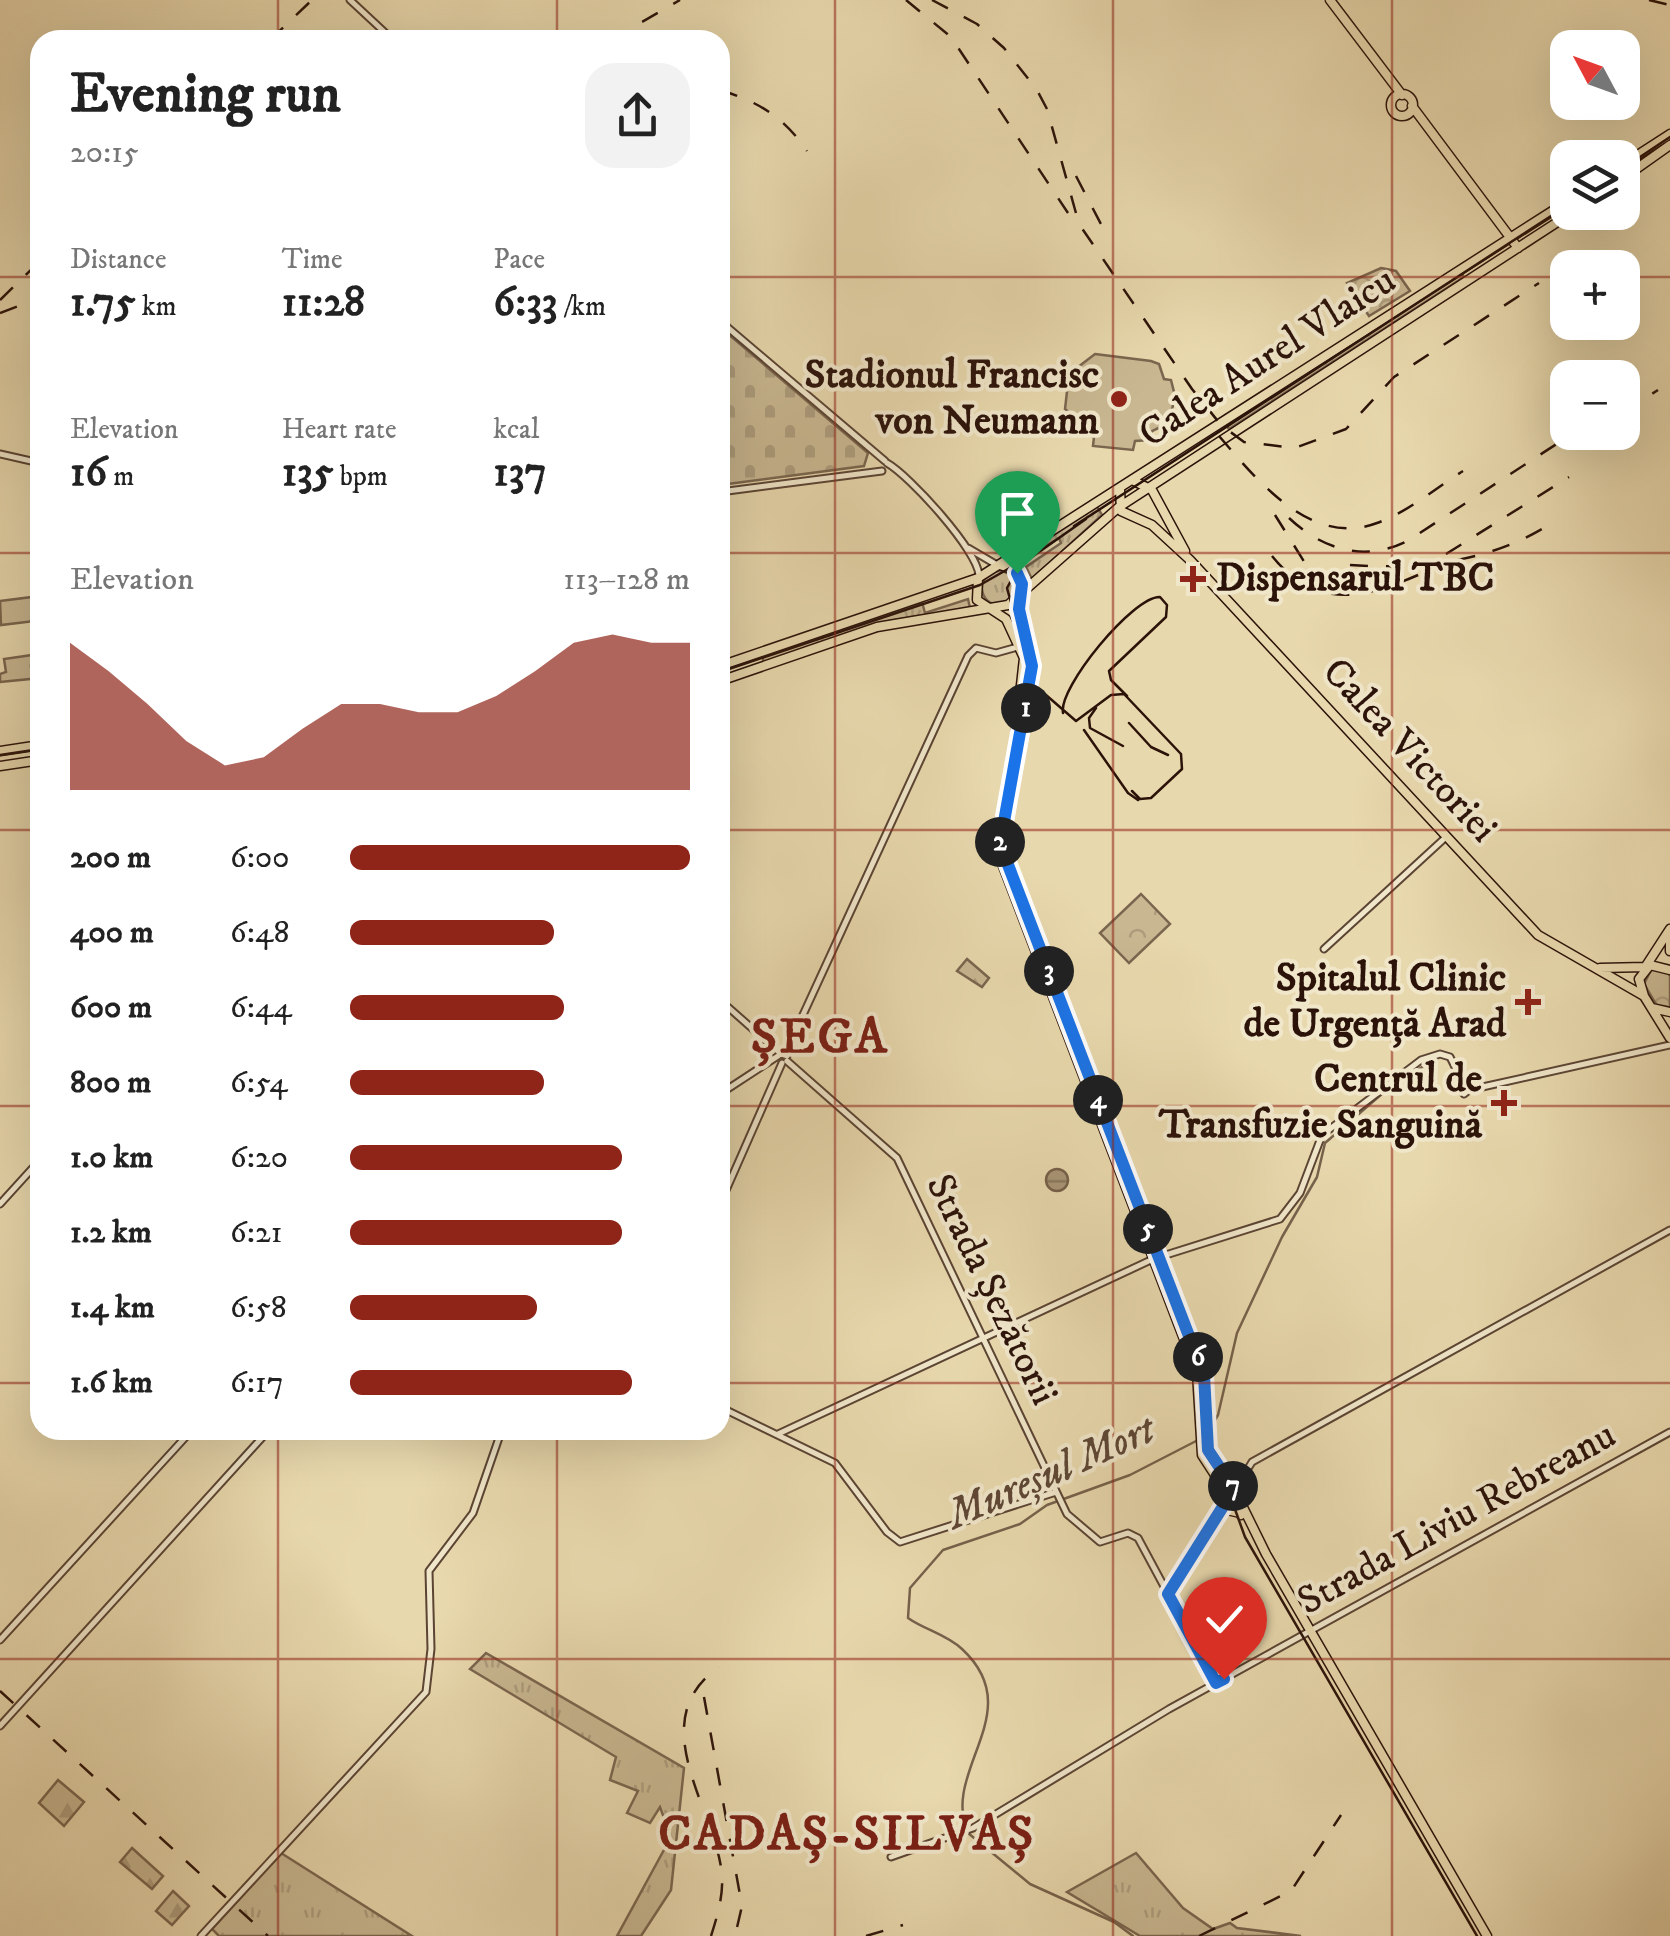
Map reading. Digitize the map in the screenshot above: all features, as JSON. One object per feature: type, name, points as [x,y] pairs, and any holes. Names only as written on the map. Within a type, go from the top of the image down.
[{"type":"main road","points":[[1330,0],[1389,77],[1397,97],[1393,111],[1425,124]]},
{"type":"main road","points":[[1397,97],[1410,98],[1412,106],[1518,248]]},
{"type":"main road","points":[[1405,115],[1412,106]]},
{"type":"main road","points":[[1640,154],[1670,134]]},
{"type":"main road","points":[[1640,166],[1670,145]]},
{"type":"main road","name":"Calea Aurel Vlaicu","points":[[730,663],[978,578],[1550,212]]},
{"type":"main road","name":"Calea Aurel Vlaicu","points":[[730,678],[878,627],[1008,605],[1119,507],[1550,227]]},
{"type":"main road","points":[[1132,481],[1150,487]]},
{"type":"main road","name":"Calea Victoriei","points":[[1150,487],[1188,557]]},
{"type":"main road","points":[[1119,507],[1120,488]]},
{"type":"main road","name":"Calea Victoriei","points":[[1119,507],[1188,557],[1538,934],[1644,996]]},
{"type":"main road","points":[[1000,565],[1017,573],[1026,670],[995,841],[1204,1375],[1204,1448],[1487,1936]]},
{"type":"main road","points":[[978,578],[976,598],[1006,619],[1025,646]]},
{"type":"main road","points":[[0,750],[30,746]]},
{"type":"main road","points":[[0,766],[30,762]]},
{"type":"main road","points":[[1670,930],[1670,951]]},
{"type":"main road","points":[[1670,930],[1639,979],[1644,996],[1670,1041]]},
{"type":"main road","points":[[1596,968],[1624,971],[1661,964],[1670,970]]},
{"type":"main road","points":[[1654,1012],[1670,1015]]},
{"type":"main road","points":[[1232,1492],[1248,1522]]},
{"type":"main road","points":[[1214,1520],[1227,1510],[1240,1513]]},
{"type":"street","points":[[350,0],[382,30]]},
{"type":"street","points":[[730,330],[875,453],[882,466]]},
{"type":"street","points":[[0,456],[30,461]]},
{"type":"street","points":[[730,491],[866,474],[882,466],[900,471],[965,546],[978,567],[978,578]]},
{"type":"street","points":[[965,546],[1000,565]]},
{"type":"street","points":[[730,1181],[968,656],[974,648],[996,653],[1025,646]]},
{"type":"street","points":[[1324,949],[1446,836]]},
{"type":"street","points":[[730,1009],[783,1058]]},
{"type":"street","points":[[778,1434],[1156,1258],[1272,1222],[1286,1214],[1300,1193],[1322,1136],[1426,1057],[1445,1055],[1458,1066],[1467,1087],[1670,1041]]},
{"type":"street","points":[[730,1088],[783,1058]]},
{"type":"street","name":"Strada Șezătorii","points":[[783,1058],[896,1158],[1072,1520],[1097,1541],[1126,1533],[1136,1536],[1168,1592]]},
{"type":"street","points":[[0,1204],[30,1171]]},
{"type":"street","points":[[1216,1683],[1168,1592],[1176,1586],[1249,1464],[1670,1230]]},
{"type":"street","points":[[730,1412],[835,1462],[894,1539],[909,1542],[1056,1492]]},
{"type":"street","name":"Strada Liviu Rebreanu","points":[[891,1857],[968,1831],[1216,1683],[1670,1432]]},
{"type":"street","points":[[0,1640],[183,1440]]},
{"type":"street","points":[[0,1726],[260,1440]]},
{"type":"street","points":[[201,1936],[426,1692],[431,1649],[428,1571],[469,1520],[499,1440]]},
{"type":"green space","points":[[1381,268],[1396,271],[1410,291],[1369,316],[1347,283]]},
{"type":"green space","points":[[1461,272],[1464,277],[1229,429],[1226,425]]},
{"type":"green space","points":[[730,336],[868,453],[864,466],[730,484]]},
{"type":"green space","name":"Stadionul Francisc von Neumann","points":[[1095,354],[1151,361],[1159,364],[1164,379],[1171,380],[1175,396],[1169,423],[1152,431],[1150,440],[1135,441],[1133,450],[1093,446],[1094,437],[1079,430],[1081,422],[1065,409],[1069,374]]},
{"type":"green space","points":[[1097,506],[1102,515],[1032,579],[1026,567],[1061,543],[1059,538],[1021,561],[1019,558]]},
{"type":"green space","points":[[999,571],[1011,576],[1016,588],[1011,600],[999,605],[987,600],[982,588],[987,576]]},
{"type":"green space","points":[[30,597],[30,622],[1,625],[0,601]]},
{"type":"green space","points":[[968,599],[970,608],[889,621],[764,662],[762,657],[922,602],[925,613]]},
{"type":"green space","points":[[30,655],[30,679],[0,682],[0,674],[6,672],[4,659]]},
{"type":"green space","points":[[1141,894],[1170,924],[1129,963],[1100,933]]},
{"type":"green space","points":[[967,959],[989,978],[982,987],[957,971]]},
{"type":"green space","points":[[1652,968],[1666,970],[1670,976],[1670,1009],[1657,1006],[1644,984]]},
{"type":"green space","points":[[486,1653],[684,1768],[671,1890],[641,1936],[617,1936],[671,1837],[660,1807],[650,1823],[627,1813],[638,1791],[610,1780],[616,1757],[470,1669]]},
{"type":"green space","points":[[58,1780],[84,1802],[64,1826],[39,1803]]},
{"type":"green space","points":[[132,1848],[163,1876],[152,1889],[120,1862]]},
{"type":"green space","points":[[281,1853],[412,1936],[219,1936],[212,1929]]},
{"type":"green space","points":[[1136,1853],[1183,1908],[1213,1929],[1230,1923],[1237,1928],[1301,1936],[1140,1936],[1067,1892]]},
{"type":"green space","points":[[173,1891],[189,1906],[172,1925],[156,1911]]},
{"type":"shaded area","points":[[1057,1169],[1065,1172],[1065,1188],[1057,1191],[1049,1188],[1046,1180],[1049,1172]]},
{"type":"waterway","name":"Mureșul Mort","points":[[1209,1430],[1218,1415],[1237,1333],[1282,1237],[1317,1177],[1325,1143],[1383,1093],[1428,1063]]},
{"type":"waterway","name":"Mureșul Mort","points":[[1133,1936],[1114,1922],[1030,1884],[968,1833],[962,1810],[965,1787],[986,1718],[988,1695],[981,1672],[962,1649],[908,1618],[910,1588],[943,1550],[1020,1524],[1047,1505],[1130,1475],[1200,1439]]},
{"type":"tram line","points":[[1640,157],[1670,137]]},
{"type":"tram line","points":[[1074,526],[1550,217]]},
{"type":"tram line","points":[[1086,519],[1019,566],[1007,588],[1028,664],[1017,746],[996,831],[998,847],[1199,1375],[1204,1453],[1228,1490],[1245,1537],[1477,1936]]},
{"type":"tram line","points":[[730,669],[980,585],[1015,565]]},
{"type":"tram line","points":[[1063,713],[1072,684],[1100,645],[1133,611],[1160,597],[1167,605],[1166,617],[1109,671],[1111,680],[1127,696]]},
{"type":"tram line","points":[[1046,695],[1076,721],[1111,695],[1124,694],[1181,754],[1182,769],[1151,798],[1140,799],[1132,791]]},
{"type":"tram line","points":[[1096,708],[1089,718],[1090,728],[1123,746]]},
{"type":"tram line","points":[[1129,723],[1151,747],[1168,755]]},
{"type":"tram line","points":[[1084,730],[1128,793],[1138,800]]},
{"type":"tram line","points":[[0,755],[30,750]]},
{"type":"railway","points":[[280,30],[312,0]]},
{"type":"railway","points":[[628,30],[680,0]]},
{"type":"railway","points":[[906,0],[951,37],[1068,213]]},
{"type":"railway","points":[[932,0],[977,24],[1004,48],[1037,90],[1047,109],[1079,224],[1192,389],[1221,425],[1244,442],[1295,448],[1346,429],[1394,377],[1539,283]]},
{"type":"railway","points":[[1649,0],[1670,5]]},
{"type":"railway","points":[[730,94],[770,112],[807,151]]},
{"type":"railway","points":[[1076,176],[1104,230]]},
{"type":"railway","points":[[0,300],[30,271]]},
{"type":"railway","points":[[0,313],[30,302]]},
{"type":"railway","points":[[1640,378],[1646,374]]},
{"type":"railway","points":[[1640,402],[1658,390]]},
{"type":"railway","points":[[1219,436],[1268,489],[1308,518],[1330,526],[1353,528],[1377,523],[1411,506],[1463,471]]},
{"type":"railway","points":[[1289,518],[1316,538],[1346,550],[1393,547],[1550,448]]},
{"type":"railway","points":[[1446,554],[1569,477]]},
{"type":"railway","points":[[1275,515],[1305,563]]},
{"type":"railway","points":[[1350,565],[1452,561],[1501,548],[1547,526]]},
{"type":"railway","points":[[1272,556],[1310,587],[1350,595],[1391,586],[1434,568]]},
{"type":"railway","points":[[711,1936],[721,1894],[721,1867],[688,1763],[684,1737],[686,1711],[697,1688],[719,1667]]},
{"type":"railway","points":[[0,1691],[268,1936]]},
{"type":"railway","points":[[704,1697],[742,1906],[735,1936]]},
{"type":"railway","points":[[1199,1936],[1291,1891],[1341,1815]]},
{"type":"railway","points":[[866,1936],[903,1925]]},
{"type":"place","name":"Stadionul Francisc von Neumann","points":[[1119,399]]},
{"type":"place","name":"Dispensarul TBC","points":[[1193,579]]},
{"type":"place","name":"Spitalul Clinic de Urgență Arad","points":[[1528,1002]]},
{"type":"place","name":"Centrul de Transfuzie Sanguină","points":[[1504,1103]]},
{"type":"district","name":"ȘEGA","points":[[820,1037]]},
{"type":"district","name":"CADAȘ-SILVAȘ","points":[[847,1834]]},
{"type":"route","points":[[1017,573],[1022,584],[1019,609],[1032,666],[1022,738],[999,839],[1204,1375],[1208,1450],[1234,1489],[1178,1584],[1168,1594],[1216,1683],[1224,1679]]}]
